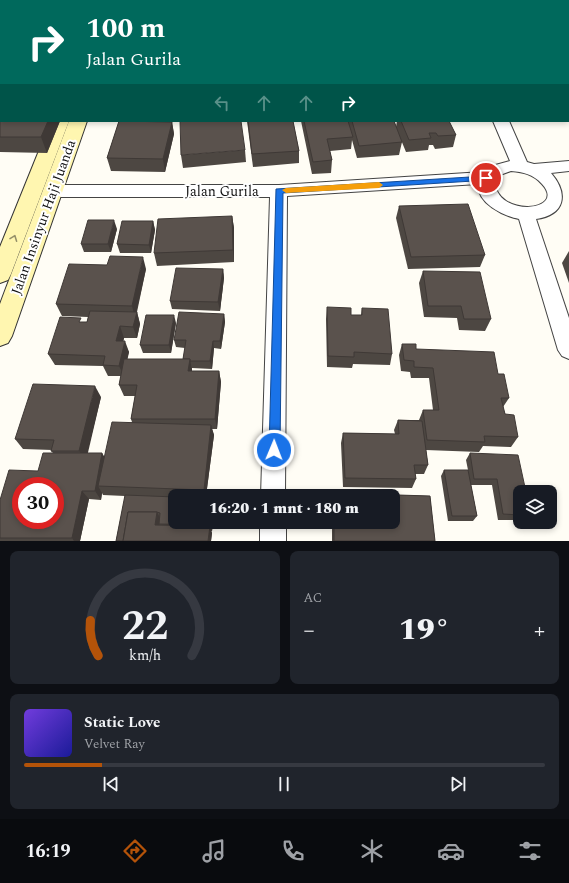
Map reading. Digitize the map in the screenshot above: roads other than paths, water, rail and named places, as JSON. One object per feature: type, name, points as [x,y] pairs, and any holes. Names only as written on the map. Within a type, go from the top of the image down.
[{"type":"main road","name":"Jalan Insinyur Haji Juanda","points":[[0,274],[60,122]]},
{"type":"main road","name":"Jalan Insinyur Haji Juanda","points":[[0,336],[54,191],[78,122]]},
{"type":"street","points":[[502,122],[527,168],[549,181],[555,188],[556,196],[554,204],[548,210],[538,213],[526,214],[514,212],[503,207],[494,201],[488,193],[485,185],[486,178],[491,172],[499,168],[510,166],[527,168],[569,166]]},
{"type":"street","name":"Jalan Gurila","points":[[54,191],[279,191],[486,178]]},
{"type":"street","points":[[273,489],[279,191]]},
{"type":"street","points":[[526,214],[569,350]]},
{"type":"street","points":[[273,529],[273,541]]}]
